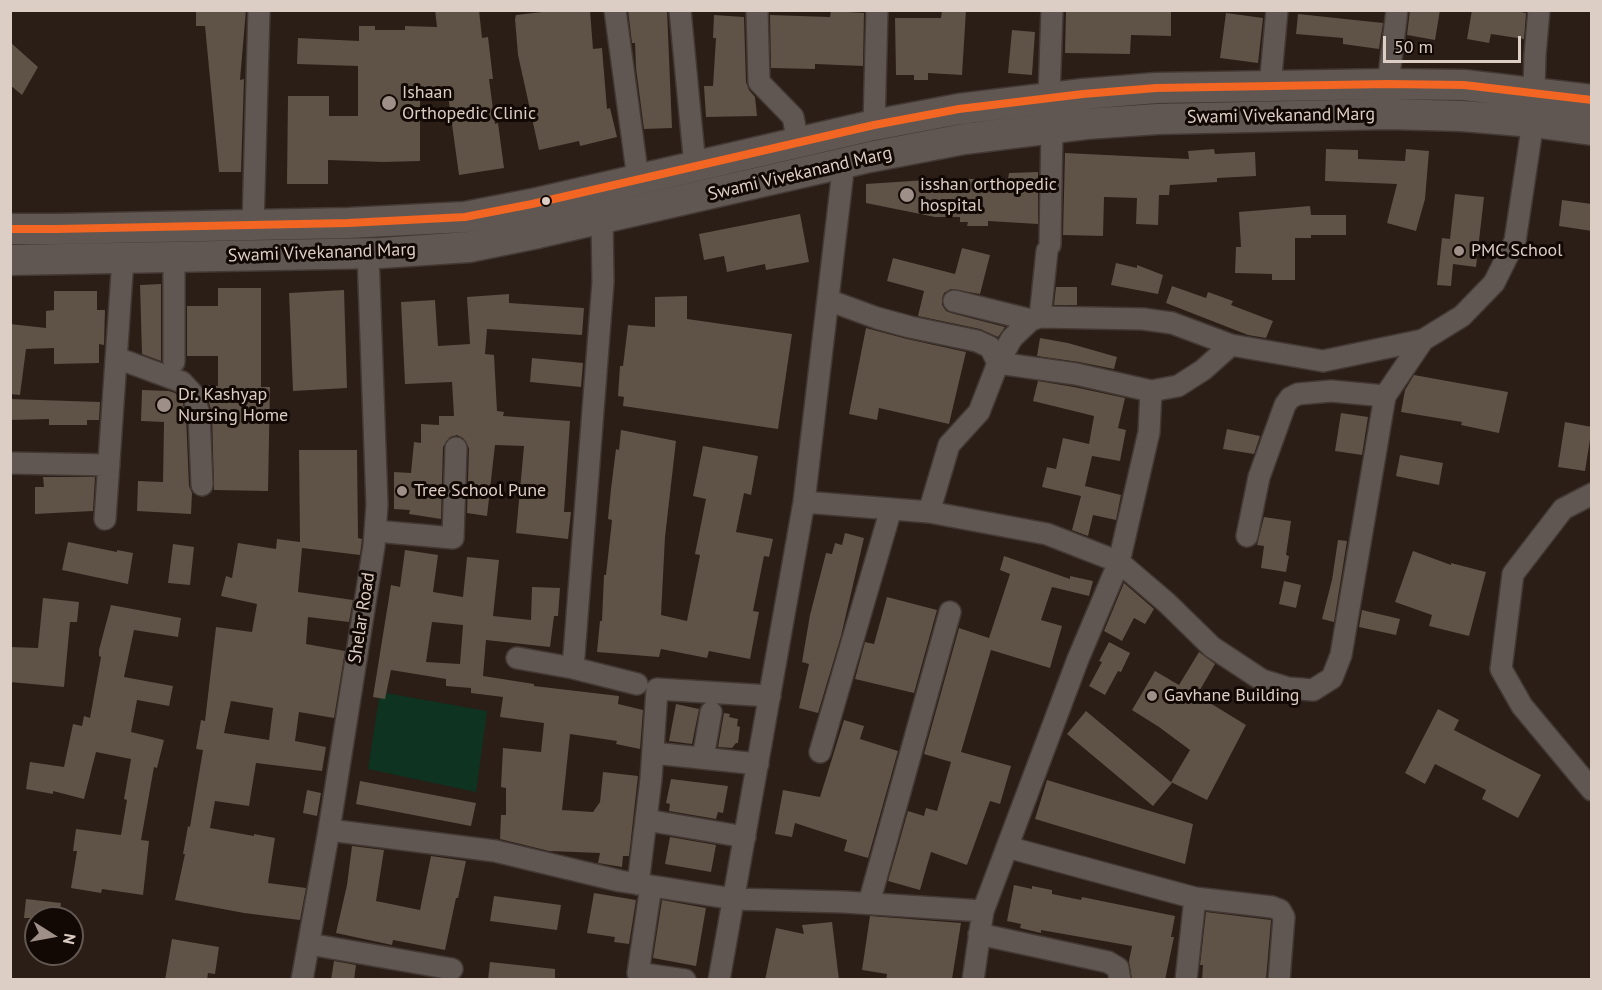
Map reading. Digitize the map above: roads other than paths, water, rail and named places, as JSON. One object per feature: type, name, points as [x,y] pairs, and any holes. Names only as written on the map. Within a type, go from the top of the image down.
[{"type":"main road","name":"Swami Vivekanand Marg","points":[[10,229],[379,222],[465,217],[874,125],[959,109],[1156,88],[1464,85],[1592,100]]},
{"type":"main road","name":"Swami Vivekanand Marg","points":[[10,260],[368,253],[469,248],[844,162],[964,139],[1052,128],[1158,119],[1388,114],[1462,116],[1592,130]]},
{"type":"street","points":[[254,225],[259,10]]},
{"type":"street","points":[[615,10],[638,179]]},
{"type":"street","points":[[680,10],[695,166]]},
{"type":"street","points":[[757,10],[759,82],[793,117],[798,142]]},
{"type":"street","points":[[874,125],[877,10]]},
{"type":"street","points":[[1049,98],[1052,10]]},
{"type":"street","points":[[1270,86],[1277,10]]},
{"type":"street","points":[[1388,84],[1397,10]]},
{"type":"street","points":[[954,301],[1036,318],[1143,319],[1172,323],[1231,345],[1323,361],[1423,340],[1462,316],[1494,283],[1515,241],[1533,122],[1539,10]]},
{"type":"street","points":[[929,512],[949,445],[979,412],[998,363],[1012,338],[1036,318],[1048,248],[1052,128]]},
{"type":"street","points":[[719,980],[804,502],[844,162]]},
{"type":"street","points":[[573,668],[603,282],[602,219],[594,189]]},
{"type":"street","name":"Shelar Road","points":[[302,980],[329,830],[375,531],[377,505],[368,253]]},
{"type":"street","points":[[174,257],[174,362]]},
{"type":"street","points":[[105,519],[123,259]]},
{"type":"street","points":[[828,300],[877,318],[977,341],[990,347],[998,363]]},
{"type":"street","points":[[804,502],[929,512],[1047,534],[1119,562],[1167,603],[1212,647],[1262,680],[1288,688],[1313,690],[1332,678],[1341,655],[1386,396],[1423,340]]},
{"type":"street","points":[[998,363],[1076,374],[1151,391],[1178,386],[1203,370],[1231,345]]},
{"type":"street","points":[[117,358],[182,382],[193,394],[199,414],[202,485]]},
{"type":"street","points":[[973,980],[983,911],[1078,659],[1119,562],[1149,432],[1151,391]]},
{"type":"street","points":[[1247,536],[1259,477],[1290,398],[1298,394],[1331,392],[1386,396]]},
{"type":"street","points":[[375,531],[453,538],[456,448]]},
{"type":"street","points":[[10,463],[109,465]]},
{"type":"street","points":[[1592,494],[1563,509],[1514,573],[1501,669],[1522,706],[1592,790]]},
{"type":"street","points":[[820,752],[891,509]]},
{"type":"street","points":[[868,903],[950,612]]},
{"type":"street","points":[[517,658],[573,668],[637,684]]},
{"type":"street","points":[[685,980],[638,973],[646,820],[657,689],[770,696]]},
{"type":"street","points":[[703,758],[711,712]]},
{"type":"street","points":[[653,753],[758,764]]},
{"type":"street","points":[[646,820],[745,837]]},
{"type":"street","points":[[329,830],[495,851],[644,885],[734,899],[868,903],[983,911]]},
{"type":"street","points":[[1007,847],[1195,898],[1272,907],[1280,910],[1284,917],[1279,980]]},
{"type":"street","points":[[1186,980],[1195,898]]},
{"type":"street","points":[[979,934],[1108,962],[1118,968],[1120,980]]},
{"type":"street","points":[[309,944],[452,969]]},
{"type":"place","name":"Ishaan Orthopedic Clinic","points":[[389,103]]},
{"type":"place","name":"isshan orthopedic hospital","points":[[907,195]]},
{"type":"place","name":"PMC School","points":[[1459,251]]},
{"type":"place","name":"Dr. Kashyap Nursing Home","points":[[164,405]]},
{"type":"place","name":"Tree School Pune","points":[[402,491]]},
{"type":"place","name":"Gavhane Building","points":[[1152,696]]}]
